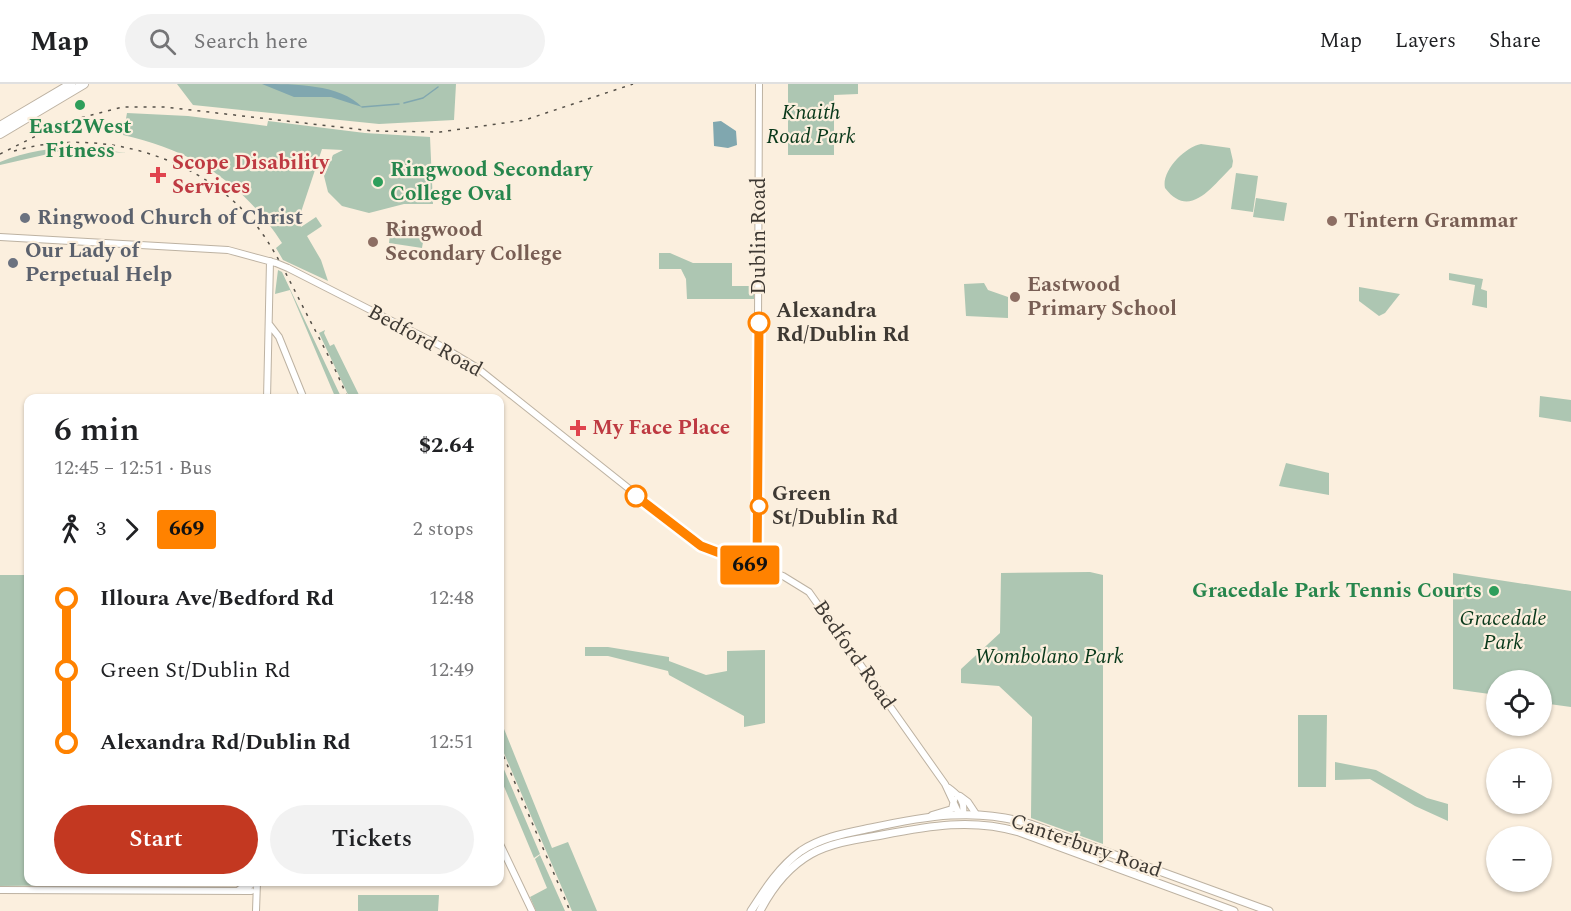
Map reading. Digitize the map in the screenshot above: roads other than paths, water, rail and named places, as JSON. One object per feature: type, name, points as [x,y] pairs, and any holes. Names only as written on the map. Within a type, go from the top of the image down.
[{"type":"highway","points":[[0,134],[71,84]]},
{"type":"highway","points":[[0,126],[84,84]]},
{"type":"main road","name":"Dublin Road","points":[[757,567],[759,84]]},
{"type":"main road","name":"Bedford Road","points":[[0,237],[228,250],[273,262],[470,363],[681,532],[709,550],[791,580],[815,598],[957,798],[961,814]]},
{"type":"main road","points":[[267,394],[268,322],[273,262]]},
{"type":"main road","points":[[268,322],[302,394]]},
{"type":"main road","points":[[268,342],[278,343],[283,350]]},
{"type":"main road","name":"Bedford Road","points":[[957,798],[968,802],[976,814]]},
{"type":"main road","points":[[922,818],[952,809],[957,798]]},
{"type":"main road","points":[[960,823],[961,814]]},
{"type":"main road","name":"Canterbury Road","points":[[751,911],[785,865],[812,845],[842,834],[922,818],[961,814],[976,814],[1024,822],[1269,911]]},
{"type":"main road","name":"Canterbury Road","points":[[760,911],[784,875],[821,849],[865,838],[960,823],[1005,828],[1234,911]]},
{"type":"main road","points":[[504,852],[532,911]]},
{"type":"main road","points":[[1142,877],[1145,866]]},
{"type":"main road","points":[[0,890],[236,890],[254,887],[256,911]]},
{"type":"water","points":[[262,84],[316,87],[342,94],[353,99],[362,107],[331,97],[294,97]]},
{"type":"water","points":[[721,121],[736,131],[737,145],[728,148],[714,146],[713,122]]},
{"type":"waterway","points":[[404,103],[423,98],[438,87]]},
{"type":"waterway","points":[[362,107],[399,104]]},
{"type":"railway","points":[[0,154],[64,122],[123,107],[165,107],[373,131],[440,132],[525,120],[633,84]]},
{"type":"railway","points":[[14,151],[45,144],[78,142],[110,145],[142,152],[173,163],[202,178],[228,196],[251,219],[271,247],[346,394]]},
{"type":"railway","points":[[504,757],[570,911]]},
{"type":"place","name":"East2West Fitness","points":[[80,105]]},
{"type":"place","name":"Scope Disability Services","points":[[158,175]]},
{"type":"place","name":"Ringwood Secondary College Oval","points":[[378,182]]},
{"type":"place","name":"Ringwood Church of Christ","points":[[25,218]]},
{"type":"place","name":"Tintern Grammar","points":[[1332,221]]},
{"type":"place","name":"Ringwood Secondary College","points":[[373,242]]},
{"type":"place","name":"Our Lady of Perpetual Help","points":[[13,263]]},
{"type":"place","name":"Eastwood Primary School","points":[[1015,297]]},
{"type":"place","name":"Alexandra Rd/Dublin Rd","points":[[759,323]]},
{"type":"place","name":"My Face Place","points":[[578,428]]},
{"type":"place","name":"Green St/Dublin Rd","points":[[759,506]]},
{"type":"place","name":"Gracedale Park Tennis Courts","points":[[1494,591]]},
{"type":"park label","name":"Knaith Road Park","points":[[811,125]]},
{"type":"park label","name":"Gracedale Park","points":[[1503,631]]},
{"type":"park label","name":"Wombolano Park","points":[[1049,657]]}]
